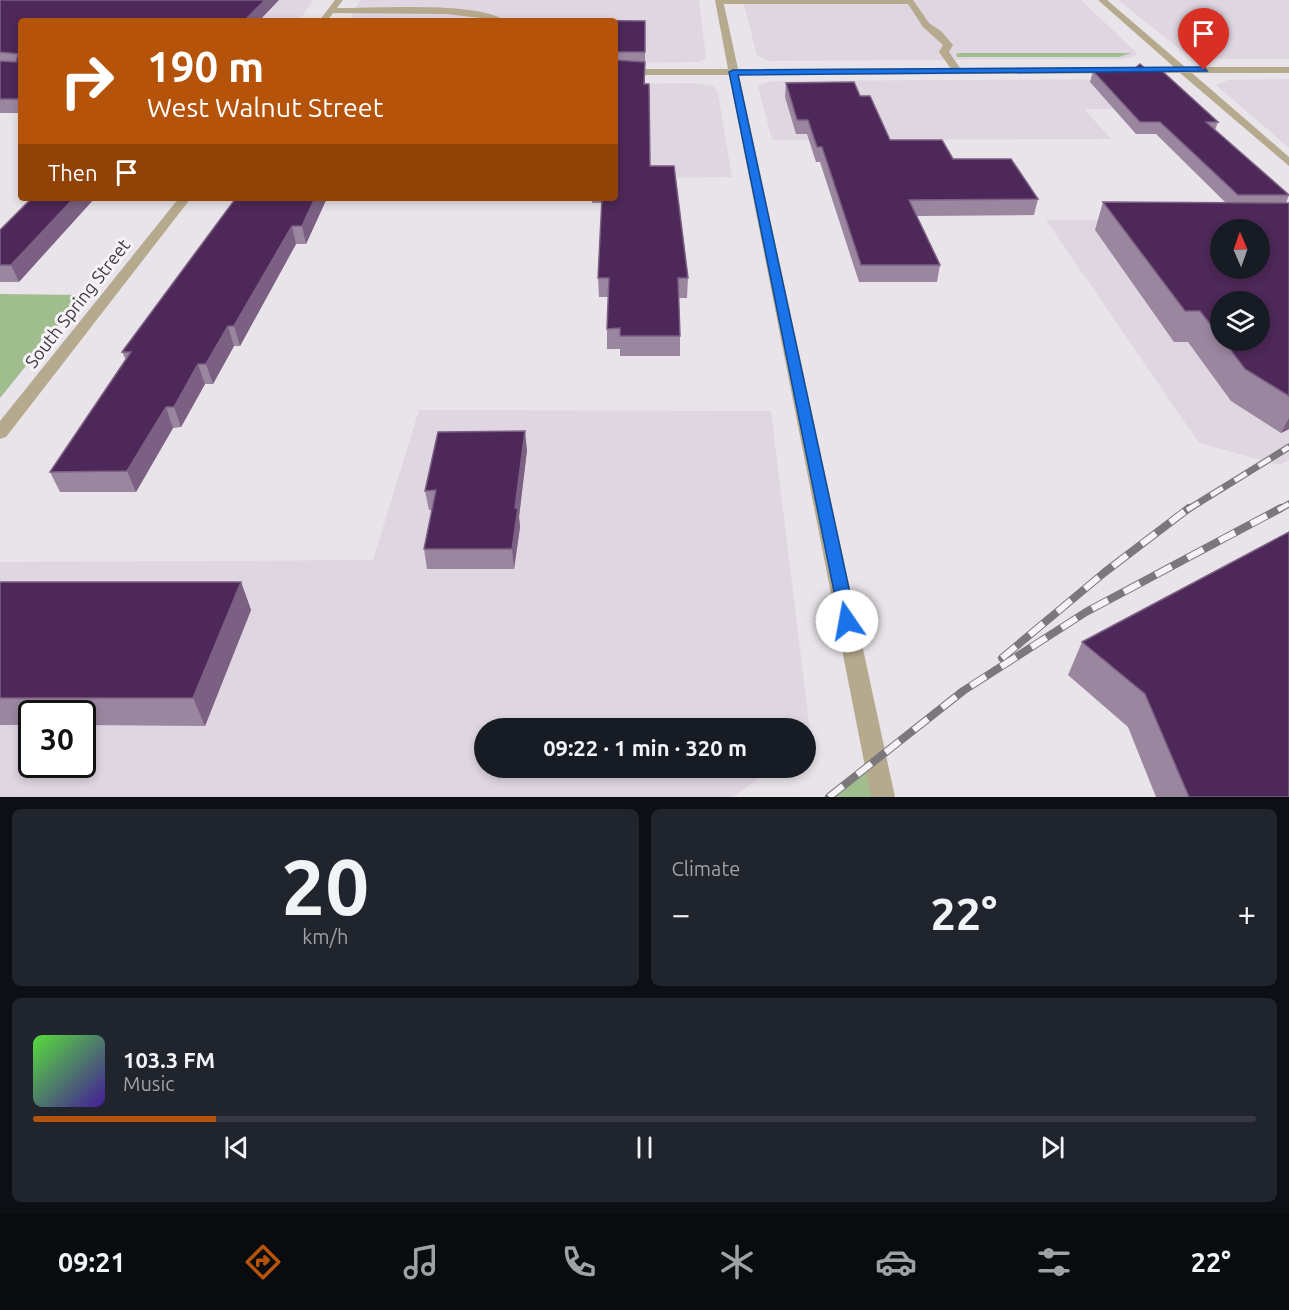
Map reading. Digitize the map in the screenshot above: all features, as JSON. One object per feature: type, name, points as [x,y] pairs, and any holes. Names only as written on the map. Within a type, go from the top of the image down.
[{"type":"street","points":[[325,18],[339,0]]},
{"type":"street","points":[[1102,0],[1289,163]]},
{"type":"street","points":[[884,797],[719,1],[909,1],[926,25],[938,33],[948,45],[944,52],[957,71]]},
{"type":"street","points":[[330,10],[335,18]]},
{"type":"street","points":[[330,10],[465,13],[497,18]]},
{"type":"street","points":[[618,72],[1289,70]]},
{"type":"street","name":"South Spring Street","points":[[0,433],[183,201]]},
{"type":"shaded area","points":[[150,0],[313,0],[301,18],[129,18]]},
{"type":"shaded area","points":[[360,0],[699,0],[706,58],[698,62],[618,63],[618,18],[352,18]]},
{"type":"shaded area","points":[[743,0],[1081,0],[1137,53],[1134,57],[1119,59],[769,61],[757,56]]},
{"type":"shaded area","points":[[1118,0],[1289,0],[1289,59],[1216,59],[1186,54]]},
{"type":"shaded area","points":[[1148,79],[1196,109],[1084,109],[1111,139],[772,140],[758,86],[767,82],[784,81]]},
{"type":"shaded area","points":[[1289,79],[1289,148],[1216,85],[1228,80]]},
{"type":"shaded area","points":[[694,83],[713,86],[718,93],[732,177],[618,178],[618,84]]},
{"type":"shaded area","points":[[1046,220],[1210,220],[1210,279],[1270,279],[1270,220],[1289,220],[1289,460],[1279,465],[1199,443]]},
{"type":"shaded area","points":[[419,410],[771,411],[808,718],[474,718],[474,778],[759,778],[733,797],[0,797],[0,562],[373,560]]},
{"type":"green space","points":[[1131,53],[1119,57],[957,57],[956,54]]},
{"type":"green space","points":[[0,294],[83,295],[0,398]]},
{"type":"green space","points":[[876,761],[883,797],[829,797]]},
{"type":"building","points":[[0,0],[265,0],[247,18],[18,18],[18,54],[0,52]]},
{"type":"building","points":[[618,21],[645,21],[645,52],[618,52]]},
{"type":"building","points":[[18,54],[18,99],[0,99],[0,61],[16,62]]},
{"type":"building","points":[[618,60],[645,62],[644,84],[649,84],[650,166],[674,166],[688,278],[678,278],[680,336],[620,336],[620,328],[607,329],[609,278],[598,278],[602,201],[618,201]]},
{"type":"building","points":[[1140,64],[1148,71],[1162,71],[1218,122],[1206,122],[1289,195],[1238,195],[1160,122],[1140,122],[1093,71],[1132,71]]},
{"type":"building","points":[[854,82],[860,96],[870,96],[890,140],[942,140],[953,159],[1011,159],[1038,199],[909,200],[940,265],[861,265],[822,147],[817,147],[808,120],[797,120],[786,83]]},
{"type":"building","points":[[29,201],[71,201],[11,265],[0,265],[0,230]]},
{"type":"building","points":[[234,201],[314,201],[302,226],[292,226],[234,326],[228,326],[206,364],[198,364],[174,407],[166,407],[127,471],[50,472],[131,352],[122,352]]},
{"type":"building","points":[[1103,202],[1289,203],[1289,396],[1245,369],[1231,351],[1270,351],[1270,291],[1210,291],[1210,324],[1200,311],[1185,311]]},
{"type":"building","points":[[525,431],[512,549],[424,549],[436,490],[425,491],[438,432]]},
{"type":"building","points":[[1289,532],[1289,797],[1189,797],[1145,694],[1082,642]]},
{"type":"building","points":[[0,582],[241,582],[193,698],[0,698]]},
{"type":"railway","points":[[1187,510],[1289,447]]},
{"type":"railway","points":[[1278,510],[1289,504]]},
{"type":"railway","points":[[1002,658],[1105,572],[1189,508]]},
{"type":"railway","points":[[829,797],[963,691],[1086,612],[1281,508]]},
{"type":"route","points":[[847,621],[733,72],[1204,70]]}]
